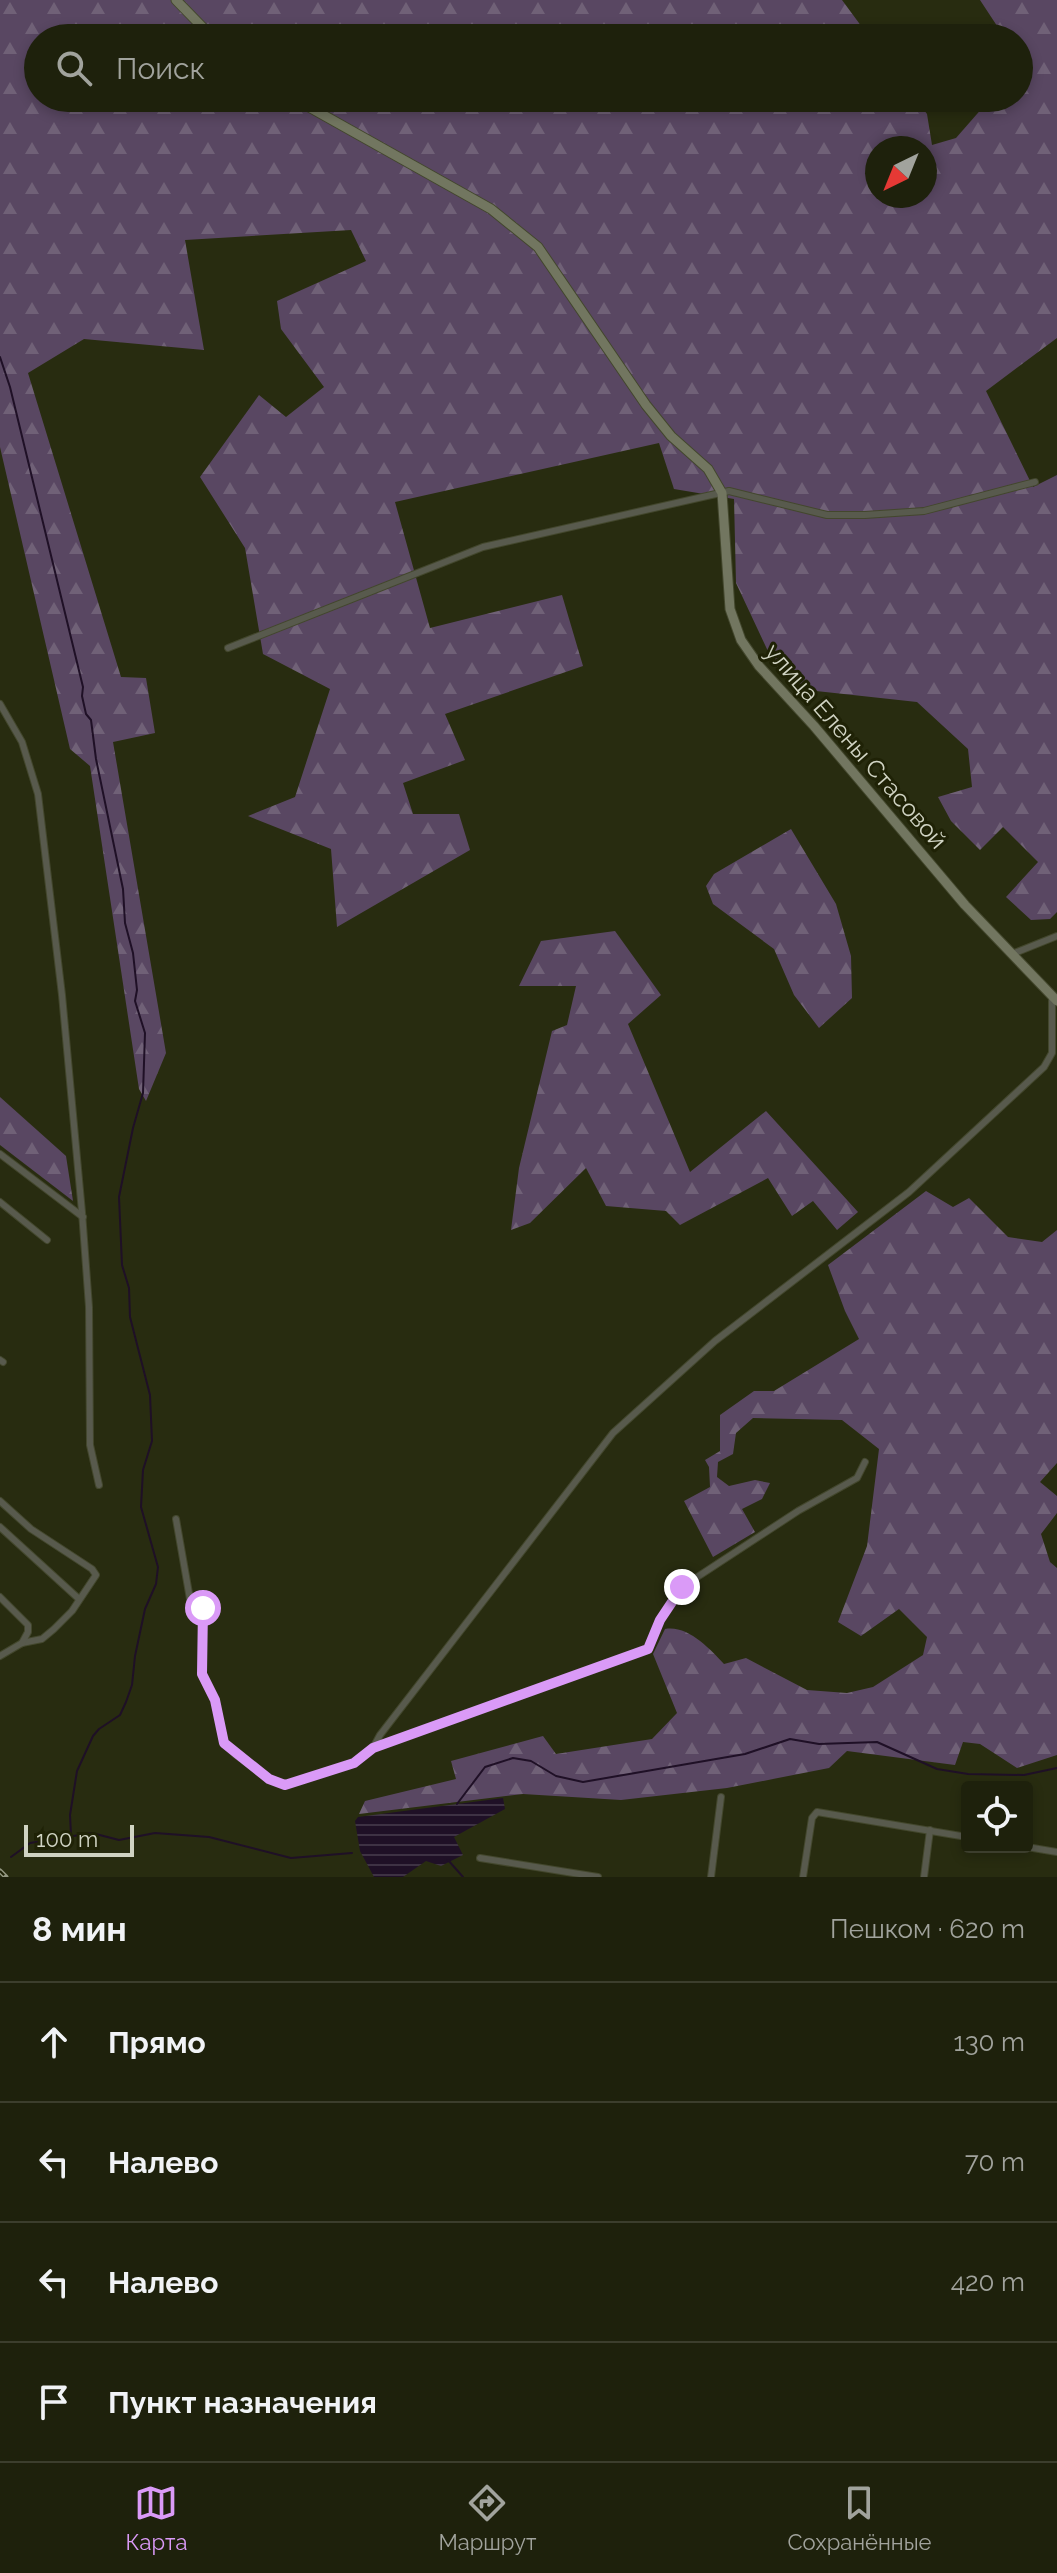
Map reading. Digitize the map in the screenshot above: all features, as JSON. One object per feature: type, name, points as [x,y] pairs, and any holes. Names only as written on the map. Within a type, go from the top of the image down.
[{"type":"main road","points":[[176,0],[199,24]]},
{"type":"main road","points":[[318,112],[491,209],[538,247],[646,405],[671,436],[708,469],[722,493]]},
{"type":"main road","name":"улица Елены Стасовой","points":[[722,493],[730,609],[741,640],[759,666],[1010,954],[1054,999]]},
{"type":"street","points":[[228,648],[483,547],[729,491],[827,515],[865,515],[924,511],[1035,482]]},
{"type":"street","points":[[0,704],[22,742],[38,794],[62,995],[83,1217],[89,1307],[90,1445],[99,1485]]},
{"type":"street","points":[[1010,954],[1057,936]]},
{"type":"street","points":[[373,1748],[613,1433],[715,1341],[909,1192],[1044,1067],[1052,1053],[1054,999]]},
{"type":"street","points":[[0,1154],[83,1217]]},
{"type":"street","points":[[0,1202],[47,1240]]},
{"type":"street","points":[[176,1519],[190,1599],[203,1608],[202,1674],[215,1700],[224,1743],[269,1779],[285,1785],[354,1763],[373,1748],[648,1649],[660,1620],[682,1587],[798,1511],[857,1478],[865,1462]]},
{"type":"street","points":[[0,1501],[31,1529],[92,1569],[96,1575],[72,1611],[42,1639],[22,1643],[0,1656]]},
{"type":"street","points":[[0,1527],[79,1599]]},
{"type":"street","points":[[0,1597],[28,1625],[22,1643]]},
{"type":"street","points":[[711,1877],[721,1797]]},
{"type":"street","points":[[803,1877],[812,1818],[817,1812],[961,1836]]},
{"type":"street","points":[[924,1877],[930,1830]]},
{"type":"street","points":[[1033,1848],[1057,1852]]},
{"type":"street","points":[[480,1858],[598,1877]]},
{"type":"green space","points":[[0,0],[842,0],[860,24],[24,24],[24,112],[926,112],[931,136],[865,136],[865,208],[937,208],[937,144],[956,138],[979,112],[1033,112],[1033,24],[996,24],[980,0],[1057,0],[1057,338],[986,391],[1033,487],[1057,475],[1057,912],[1050,919],[1031,920],[1006,897],[1038,862],[1003,827],[980,850],[951,821],[938,797],[972,787],[968,749],[917,702],[807,690],[774,664],[736,583],[734,499],[674,489],[659,443],[395,502],[430,628],[562,595],[583,666],[445,714],[465,760],[403,783],[413,814],[459,814],[470,850],[337,927],[331,849],[248,816],[295,797],[330,689],[263,654],[245,548],[200,477],[259,395],[286,417],[324,387],[281,329],[277,301],[366,261],[351,230],[185,240],[204,350],[84,339],[28,373],[121,677],[146,678],[155,733],[113,742],[166,1053],[146,1101],[139,1089],[90,766],[70,749],[0,447]]},
{"type":"green space","points":[[791,829],[836,904],[851,956],[852,998],[819,1028],[794,995],[774,949],[713,904],[706,886],[714,874]]},
{"type":"green space","points":[[615,931],[661,995],[628,1024],[690,1172],[766,1111],[858,1212],[837,1230],[813,1201],[792,1216],[768,1178],[680,1225],[666,1211],[606,1206],[586,1168],[530,1223],[511,1230],[519,1168],[552,1031],[567,1025],[576,986],[519,986],[541,941]]},
{"type":"green space","points":[[0,1097],[66,1156],[73,1201],[0,1145]]},
{"type":"green space","points":[[926,1191],[953,1207],[969,1198],[1008,1237],[1042,1242],[1057,1230],[1057,1463],[1040,1482],[1057,1496],[1057,1513],[1041,1534],[1050,1562],[1057,1568],[1057,1755],[1017,1768],[980,1744],[963,1742],[955,1765],[847,1751],[829,1768],[727,1788],[621,1800],[523,1794],[359,1814],[365,1801],[456,1779],[451,1761],[543,1736],[556,1754],[652,1739],[677,1713],[653,1654],[665,1629],[690,1634],[724,1664],[746,1658],[807,1690],[847,1693],[873,1687],[923,1655],[927,1637],[899,1609],[861,1636],[838,1622],[867,1546],[879,1449],[842,1420],[753,1418],[736,1433],[733,1454],[718,1462],[717,1477],[729,1486],[755,1480],[770,1483],[762,1499],[742,1509],[755,1532],[713,1557],[684,1501],[710,1487],[709,1467],[705,1460],[720,1451],[720,1415],[754,1391],[774,1391],[859,1339],[828,1265]]},
{"type":"shaded area","points":[[503,1798],[505,1809],[454,1837],[463,1855],[441,1866],[426,1861],[403,1877],[374,1877],[360,1851],[355,1821],[358,1817]]},
{"type":"waterway","points":[[0,357],[83,687],[86,714],[91,720],[123,889],[125,923],[133,953],[137,990],[135,1001],[145,1033],[143,1093],[119,1197],[122,1265],[129,1288],[130,1317],[150,1395],[152,1441],[143,1470],[141,1507],[158,1567],[156,1584],[145,1609],[132,1685],[126,1702],[120,1715],[93,1736],[77,1771],[70,1815],[71,1835]]},
{"type":"waterway","points":[[457,1804],[485,1767],[513,1758],[531,1761],[556,1776],[583,1782],[745,1754],[790,1739],[819,1744],[877,1742],[937,1769],[968,1774],[1024,1775],[1057,1768]]},
{"type":"waterway","points":[[11,1857],[30,1843],[92,1833],[119,1840],[155,1833],[209,1837],[291,1858],[352,1853]]},
{"type":"waterway","points":[[448,1860],[463,1877]]},
{"type":"railway","points":[[0,1871],[6,1877]]},
{"type":"route","points":[[203,1608],[202,1674],[215,1700],[224,1743],[269,1779],[285,1785],[354,1763],[373,1748],[648,1649],[660,1620],[682,1587]]}]
